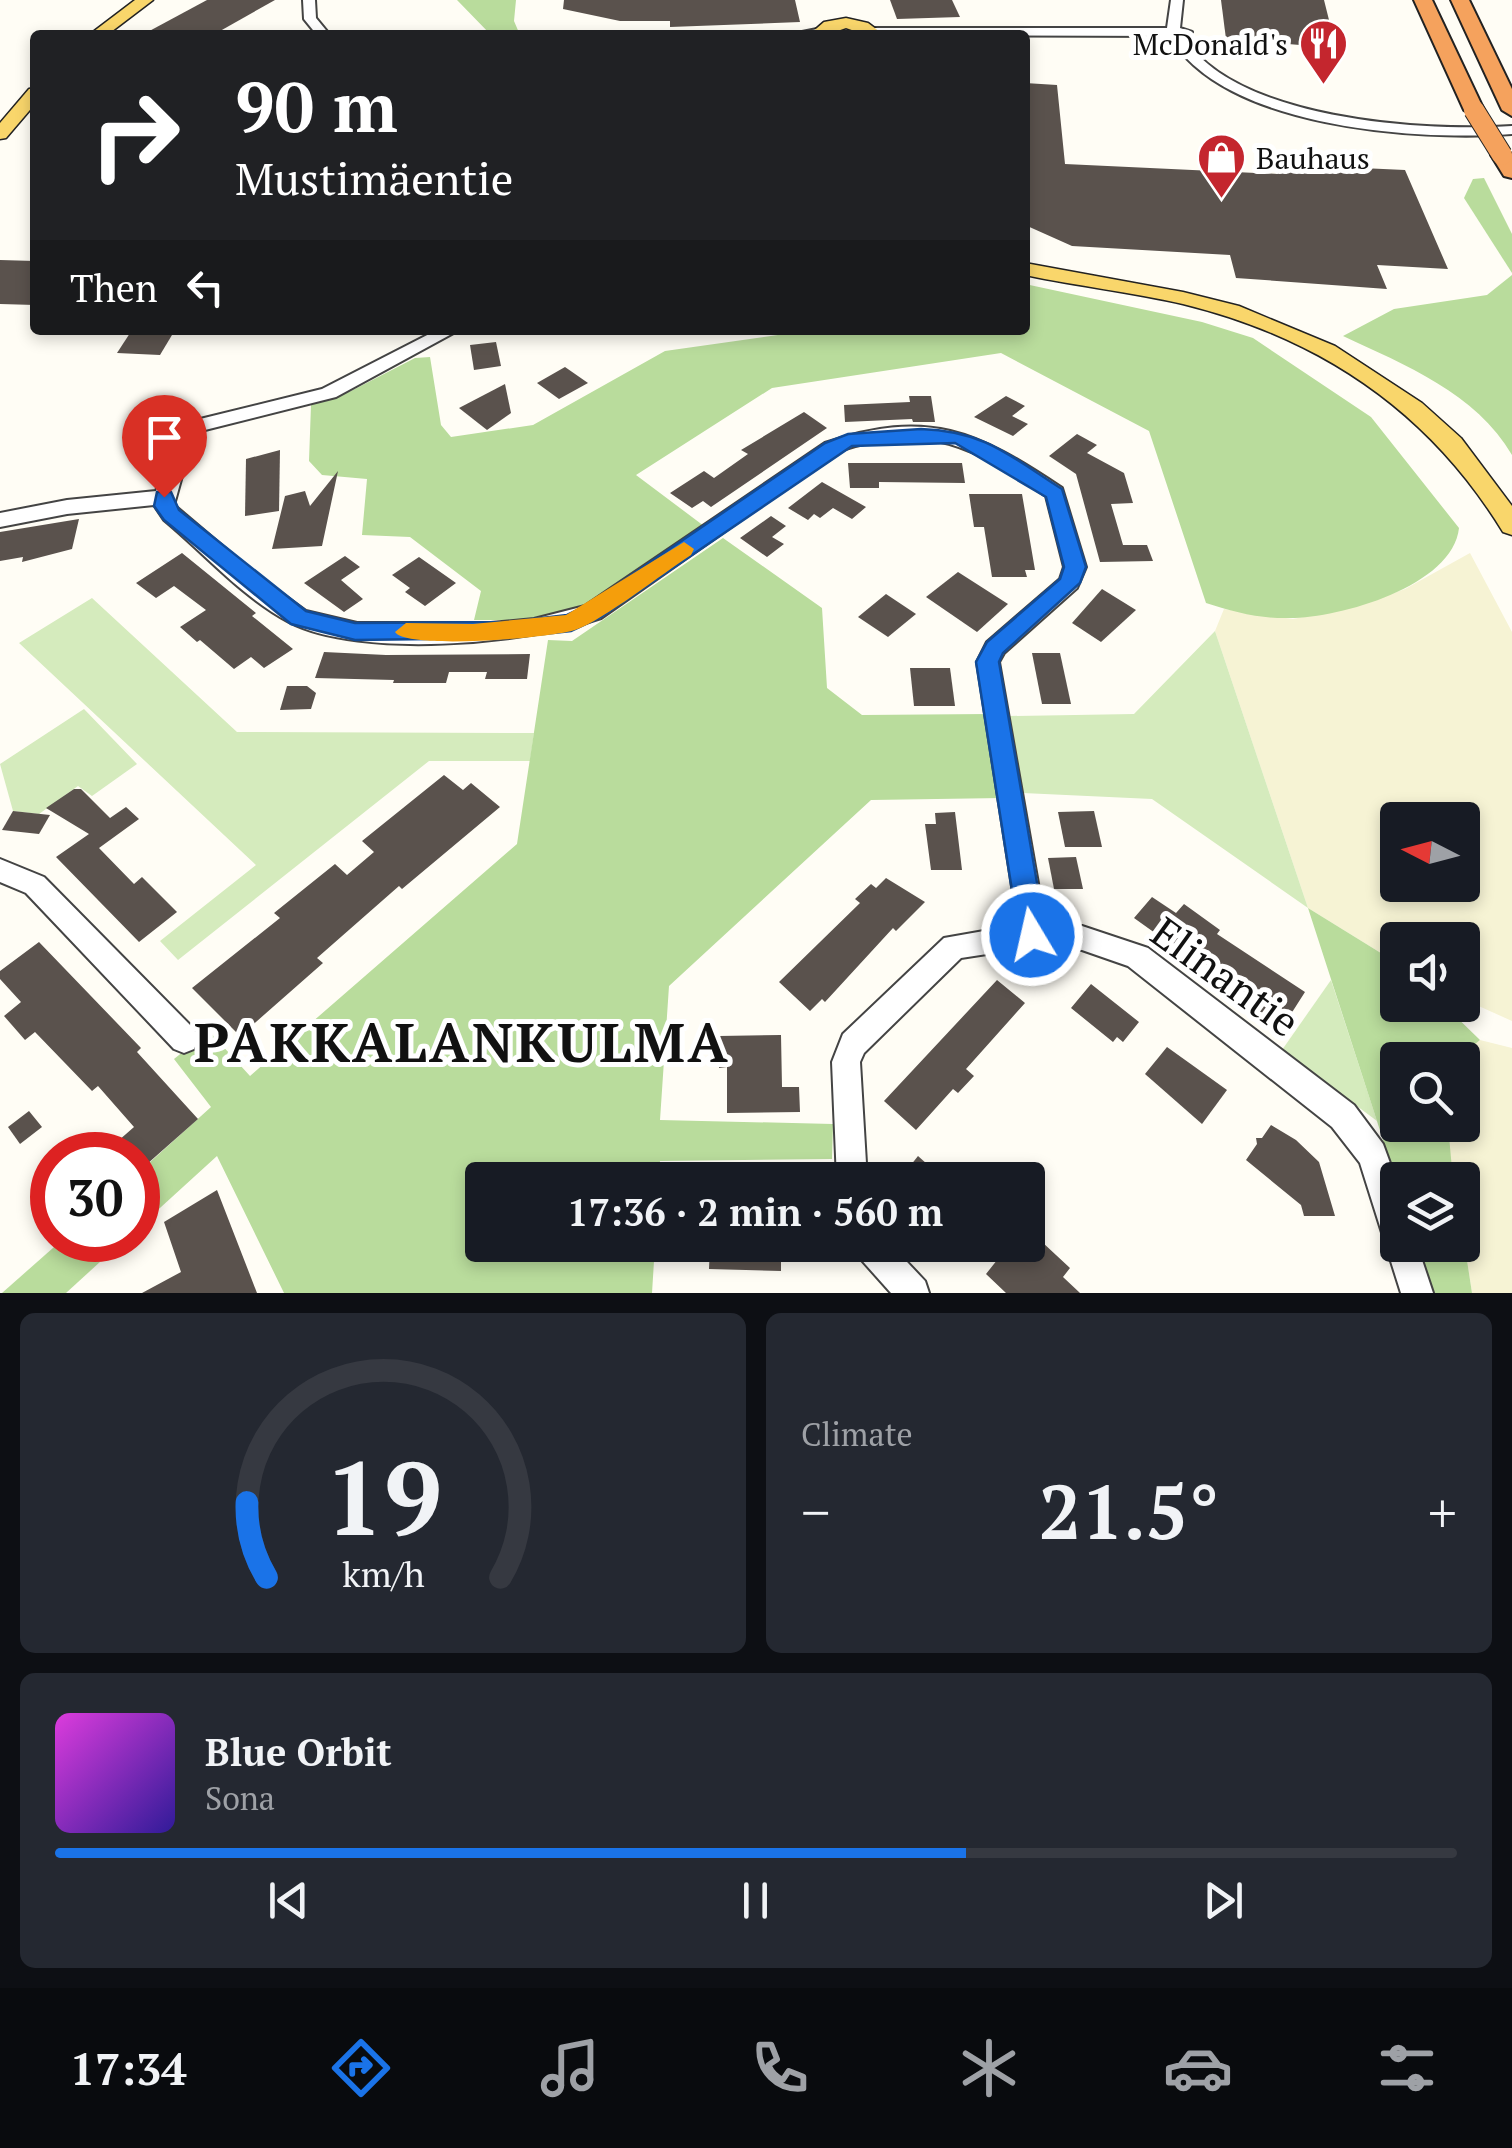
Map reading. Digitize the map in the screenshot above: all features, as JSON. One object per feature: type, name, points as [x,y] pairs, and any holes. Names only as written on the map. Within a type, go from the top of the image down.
[{"type":"highway","points":[[1424,0],[1474,110],[1507,163]]},
{"type":"highway","points":[[1460,0],[1512,110]]},
{"type":"main road","points":[[90,30],[128,0]]},
{"type":"main road","points":[[105,30],[145,0]]},
{"type":"main road","points":[[836,24],[838,2]]},
{"type":"main road","points":[[838,2],[856,24]]},
{"type":"main road","points":[[825,30],[836,24],[856,24],[869,30]]},
{"type":"main road","points":[[0,134],[30,98]]},
{"type":"main road","points":[[1030,270],[1229,310],[1280,329],[1334,356],[1410,406],[1438,431],[1493,493],[1512,526]]},
{"type":"street","points":[[309,0],[310,19],[320,30]]},
{"type":"street","points":[[1180,0],[1181,28],[1205,56],[1239,81],[1344,119],[1437,134],[1512,130]]},
{"type":"street","points":[[1030,31],[1181,28]]},
{"type":"street","points":[[440,335],[329,393],[190,430],[183,437],[164,506],[299,618],[355,632],[508,630],[571,622],[594,612],[832,447],[848,440],[957,437],[1055,494],[1075,567],[1070,583],[995,648],[988,662],[1032,935]]},
{"type":"street","points":[[0,520],[164,497]]},
{"type":"street","points":[[0,870],[35,885],[184,1040]]},
{"type":"street","name":"Elinantie","points":[[851,1162],[846,1062],[853,1044],[954,947],[984,939],[1032,935],[1082,938],[1138,957],[1343,1116],[1372,1156],[1380,1180]]},
{"type":"street","points":[[885,1262],[913,1293]]},
{"type":"street","points":[[1407,1262],[1417,1293]]},
{"type":"shaded area","points":[[1470,553],[1512,632],[1512,1021],[1480,1007],[1480,922],[1380,922],[1380,952],[1308,908],[1215,631],[1224,609],[1293,619],[1354,607],[1405,589]]},
{"type":"shaded area","points":[[1477,1042],[1512,1048],[1512,1293],[1472,1293],[1467,1262],[1480,1262],[1480,1162],[1450,1162],[1447,1142],[1480,1142]]},
{"type":"green space","points":[[457,0],[516,0],[514,21],[518,30],[486,30]]},
{"type":"green space","points":[[1484,178],[1512,234],[1512,273],[1464,198],[1473,179]]},
{"type":"green space","points":[[1512,275],[1512,455],[1497,433],[1459,398],[1414,370],[1343,336],[1394,309],[1487,295]]},
{"type":"green space","points":[[1030,285],[1202,322],[1253,338],[1371,417],[1459,528],[1452,549],[1437,567],[1416,582],[1364,605],[1290,618],[1237,612],[1206,603],[1149,431],[1001,353],[772,388],[636,475],[704,526],[581,610],[530,620],[474,620],[481,591],[410,537],[362,535],[367,479],[322,475],[309,461],[311,405],[351,391],[415,358],[430,357],[441,425],[451,437],[533,425],[665,351],[778,335],[1030,335]]},
{"type":"green space","points":[[723,538],[822,608],[827,688],[862,715],[988,714],[1002,798],[871,800],[669,986],[660,1120],[833,1124],[832,1159],[465,1162],[465,1262],[654,1262],[652,1293],[284,1293],[217,1156],[160,1208],[160,1153],[211,1107],[174,1059],[209,1031],[250,1076],[517,844],[548,640],[572,641]]},
{"type":"green space","points":[[92,598],[237,732],[534,733],[530,761],[429,761],[178,960],[160,941],[256,865],[19,643]]},
{"type":"green space","points":[[1215,631],[1308,908],[1152,799],[1023,793],[1009,716],[1134,714]]},
{"type":"green space","points":[[84,709],[137,764],[92,796],[78,786],[39,814],[13,811],[0,764]]},
{"type":"green space","points":[[1308,908],[1380,952],[1380,1022],[1461,1022],[1480,1040],[1380,1042],[1380,1130]]},
{"type":"green space","points":[[1331,980],[1377,1121],[1282,1050]]},
{"type":"green space","points":[[1384,1142],[1450,1142],[1451,1162],[1390,1162]]},
{"type":"green space","points":[[37,1262],[100,1262],[66,1293],[2,1293]]},
{"type":"green space","points":[[1424,1262],[1467,1262],[1472,1293],[1434,1293]]},
{"type":"building","points":[[207,0],[275,0],[222,30],[151,30]]},
{"type":"building","points":[[564,0],[795,0],[800,22],[670,27],[670,21],[620,21],[563,9]]},
{"type":"building","points":[[890,0],[952,0],[960,17],[897,19]]},
{"type":"building","points":[[1221,0],[1324,0],[1336,48],[1226,39]]},
{"type":"building","name":"Bauhaus","points":[[1030,83],[1057,85],[1065,164],[1278,174],[1274,164],[1405,170],[1448,269],[1377,265],[1387,289],[1236,278],[1230,255],[1072,246],[1030,227]]},
{"type":"building","points":[[0,260],[30,261],[30,305],[0,304]]},
{"type":"building","points":[[129,335],[172,335],[160,355],[117,353]]},
{"type":"building","points":[[496,342],[501,366],[474,370],[470,345]]},
{"type":"building","points":[[565,367],[588,383],[559,399],[537,383]]},
{"type":"building","points":[[505,384],[511,413],[487,430],[459,408]]},
{"type":"building","points":[[909,396],[931,396],[935,422],[845,422],[844,405],[910,402]]},
{"type":"building","points":[[1006,396],[1025,406],[1012,416],[1028,424],[1013,436],[974,417]]},
{"type":"building","points":[[804,412],[827,428],[711,507],[703,501],[692,508],[670,493],[704,471],[714,478],[748,454],[741,450]]},
{"type":"building","points":[[1077,434],[1097,445],[1087,453],[1124,473],[1133,503],[1111,504],[1123,545],[1147,545],[1153,561],[1100,562],[1076,474],[1049,456]]},
{"type":"building","points":[[280,450],[279,511],[245,516],[246,459]]},
{"type":"building","points":[[848,463],[962,463],[965,483],[879,482],[879,488],[850,488]]},
{"type":"building","points":[[338,471],[322,546],[272,549],[285,496],[305,491],[310,506]]},
{"type":"building","points":[[822,482],[866,507],[852,519],[833,508],[820,518],[814,514],[808,520],[788,508]]},
{"type":"building","points":[[969,494],[1022,494],[1035,570],[1025,570],[1027,577],[992,577],[984,527],[974,527]]},
{"type":"building","points":[[771,516],[786,526],[772,537],[784,544],[767,557],[740,538]]},
{"type":"building","points":[[79,519],[72,549],[22,562],[23,557],[0,561],[0,532]]},
{"type":"building","points":[[182,553],[256,613],[252,616],[293,649],[264,668],[251,657],[234,669],[200,640],[197,642],[180,627],[206,610],[174,586],[156,598],[136,583]]},
{"type":"building","points":[[345,556],[360,567],[341,580],[363,599],[344,612],[304,583]]},
{"type":"building","points":[[419,557],[456,583],[425,606],[405,592],[410,588],[392,575]]},
{"type":"building","points":[[958,572],[1008,604],[977,632],[926,597]]},
{"type":"building","points":[[1102,589],[1136,610],[1101,642],[1072,623]]},
{"type":"building","points":[[886,594],[916,614],[888,637],[858,617]]},
{"type":"building","points":[[324,652],[530,654],[527,679],[485,679],[487,672],[449,672],[446,683],[393,683],[394,680],[315,678]]},
{"type":"building","points":[[1032,653],[1060,653],[1071,704],[1042,704]]},
{"type":"building","points":[[910,668],[950,668],[955,706],[914,706]]},
{"type":"building","points":[[287,686],[307,686],[316,693],[311,709],[280,710]]},
{"type":"building","points":[[444,775],[463,790],[471,783],[500,807],[402,889],[399,886],[317,958],[323,963],[240,1036],[192,988],[280,918],[274,913],[335,864],[347,875],[374,852],[362,841]]},
{"type":"building","points":[[74,789],[81,789],[110,818],[126,807],[139,819],[99,848],[134,884],[142,877],[177,912],[139,942],[56,857],[89,834],[46,808]]},
{"type":"building","points":[[13,811],[50,815],[39,834],[2,830]]},
{"type":"building","points":[[1094,811],[1102,847],[1065,847],[1058,812]]},
{"type":"building","points":[[955,812],[962,870],[931,870],[925,824],[936,824],[935,813]]},
{"type":"building","points":[[1076,857],[1083,889],[1054,889],[1048,858]]},
{"type":"building","points":[[886,878],[925,902],[896,931],[893,928],[825,1002],[822,999],[810,1011],[779,982],[860,903],[855,899],[871,884],[876,888]]},
{"type":"building","points":[[1152,897],[1176,913],[1184,904],[1220,930],[1217,934],[1305,992],[1282,1028],[1215,982],[1218,978],[1134,918]]},
{"type":"building","points":[[39,942],[141,1048],[137,1052],[198,1119],[160,1153],[160,1132],[128,1132],[134,1127],[98,1086],[92,1091],[35,1032],[25,1040],[4,1016],[21,1002],[0,979],[0,971]]},
{"type":"building","points":[[997,980],[1025,1003],[966,1069],[974,1076],[958,1093],[953,1089],[916,1130],[884,1101]]},
{"type":"building","points":[[1091,984],[1139,1022],[1123,1042],[1117,1037],[1113,1042],[1071,1008]]},
{"type":"building","points":[[781,1035],[782,1087],[799,1087],[800,1112],[727,1113],[727,1067],[719,1068],[719,1036]]},
{"type":"building","points":[[1167,1047],[1227,1090],[1202,1124],[1145,1074]]},
{"type":"building","points":[[29,1111],[42,1127],[30,1132],[20,1144],[8,1127]]},
{"type":"building","points":[[1271,1125],[1296,1140],[1319,1162],[1335,1216],[1304,1216],[1301,1205],[1246,1160],[1257,1144],[1256,1138],[1262,1138]]},
{"type":"building","points":[[217,1190],[257,1293],[142,1293],[181,1272],[164,1222]]},
{"type":"building","points":[[1045,1245],[1070,1268],[1063,1277],[1080,1293],[1006,1293],[986,1274],[996,1262],[1045,1262]]},
{"type":"building","points":[[709,1262],[781,1262],[781,1271],[709,1269]]},
{"type":"slow traffic","points":[[406,632],[473,632],[571,622],[594,612],[684,549]]},
{"type":"place","name":"McDonald's","points":[[1323,86]]},
{"type":"place","name":"Bauhaus","points":[[1221,200]]},
{"type":"district","name":"PAKKALANKULMA","points":[[462,1041]]},
{"type":"route","points":[[164,497],[164,506],[172,515],[299,618],[355,632],[508,630],[571,622],[594,612],[832,447],[848,440],[921,436],[957,437],[971,442],[1055,494],[1075,567],[1070,583],[995,648],[988,662],[1032,935]]}]
